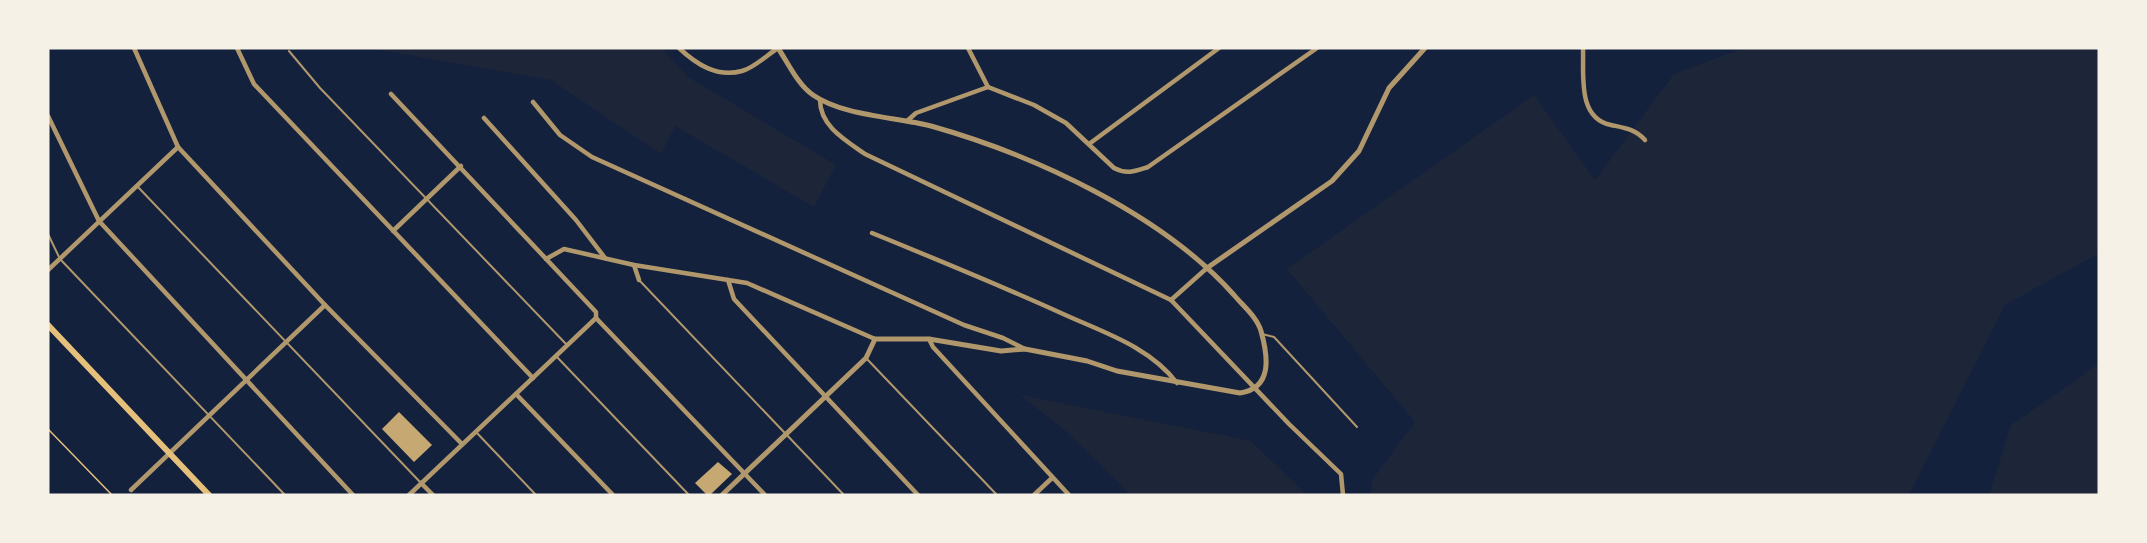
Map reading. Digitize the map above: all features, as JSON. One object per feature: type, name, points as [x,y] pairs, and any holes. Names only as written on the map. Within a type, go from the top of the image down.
[{"type":"main road","points":[[48,325],[209,495]]},
{"type":"street","points":[[134,48],[178,147],[325,305],[462,444]]},
{"type":"street","points":[[237,48],[254,84],[533,378]]},
{"type":"street","points":[[533,102],[561,135],[592,157],[964,325],[1003,338],[1025,349],[1178,383],[1240,393],[1257,388],[1264,377],[1267,363],[1262,334],[1252,316],[1207,268],[1138,215],[1093,191],[992,146],[907,121],[838,106],[820,99],[803,85],[778,48],[743,71],[723,73],[697,65],[679,48]]},
{"type":"street","points":[[968,48],[988,87],[1043,110],[1066,123],[1122,172],[1132,172],[1148,167],[1317,48]]},
{"type":"street","points":[[1089,144],[1219,48]]},
{"type":"street","points":[[1171,300],[1207,268],[1332,181],[1350,165],[1359,152],[1389,88],[1425,48]]},
{"type":"street","points":[[1582,48],[1586,103],[1589,112],[1603,123],[1633,129],[1645,140]]},
{"type":"street","points":[[907,121],[916,113],[988,87]]},
{"type":"street","points":[[391,94],[765,495]]},
{"type":"street","points":[[820,99],[820,109],[826,122],[842,138],[865,153],[1171,300],[1289,424],[1341,474],[1343,495]]},
{"type":"street","points":[[48,116],[99,221],[353,495]]},
{"type":"street","points":[[484,118],[576,220],[606,259]]},
{"type":"street","points":[[48,270],[178,147]]},
{"type":"street","points":[[393,231],[460,166]]},
{"type":"street","points":[[872,233],[1109,334],[1149,356],[1168,371],[1178,383]]},
{"type":"street","points":[[546,258],[564,249],[634,265],[747,283],[875,339],[929,339],[1001,351],[1025,349]]},
{"type":"street","points":[[634,265],[639,280]]},
{"type":"street","points":[[728,280],[734,299],[918,495]]},
{"type":"street","points":[[131,490],[325,305]]},
{"type":"street","points":[[409,495],[596,315]]},
{"type":"street","points":[[722,495],[866,358],[875,339]]},
{"type":"street","points":[[929,339],[933,347],[1069,495]]},
{"type":"street","points":[[516,394],[613,495]]},
{"type":"street","points":[[1034,495],[1052,478]]},
{"type":"street","points":[[422,483],[433,495]]},
{"type":"lane","points":[[289,51],[320,88],[567,345]]},
{"type":"lane","points":[[137,186],[422,483]]},
{"type":"lane","points":[[48,234],[60,259],[285,495]]},
{"type":"lane","points":[[639,280],[844,495]]},
{"type":"lane","points":[[1262,334],[1274,337],[1357,427]]},
{"type":"lane","points":[[556,356],[689,495]]},
{"type":"lane","points":[[866,358],[997,495]]},
{"type":"lane","points":[[476,432],[536,495]]},
{"type":"path","points":[[48,429],[112,495]]},
{"type":"shaded area","points":[[370,48],[661,48],[688,77],[836,165],[814,207],[675,126],[661,154],[551,80]]},
{"type":"shaded area","points":[[1744,48],[2099,48],[2099,253],[2005,305],[1909,495],[1371,495],[1372,480],[1415,422],[1287,269],[1534,95],[1595,180],[1674,74]]},
{"type":"shaded area","points":[[2099,361],[2099,495],[1989,495],[2011,425],[2081,377]]},
{"type":"shaded area","points":[[1020,395],[1251,441],[1307,495],[1131,495],[1066,431]]},
{"type":"building","points":[[399,412],[432,445],[414,462],[382,429]]},
{"type":"building","points":[[718,462],[732,474],[710,495],[707,495],[695,483]]}]
